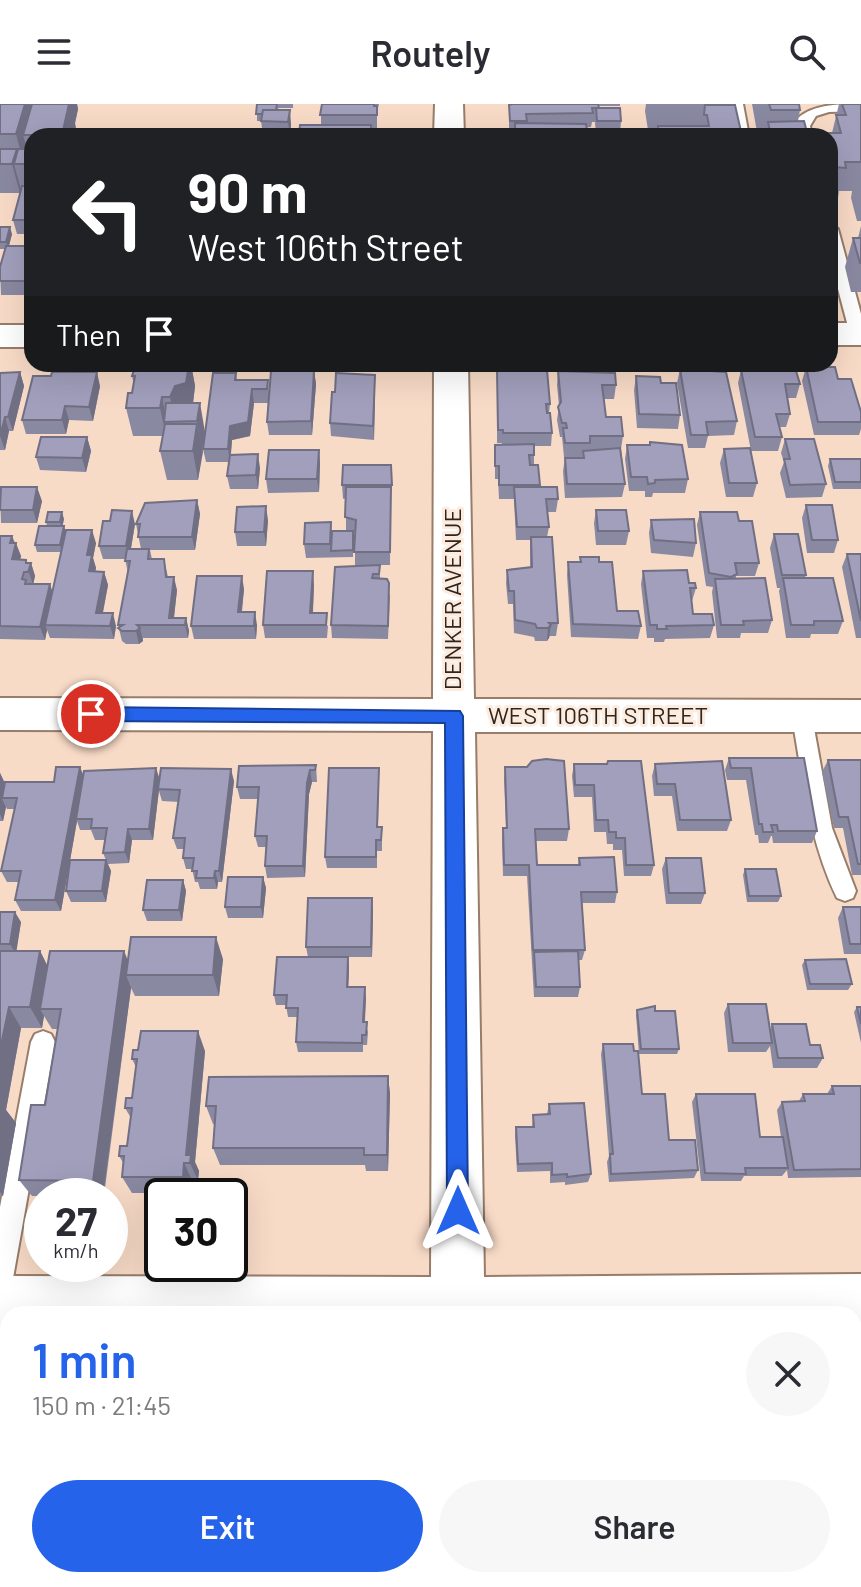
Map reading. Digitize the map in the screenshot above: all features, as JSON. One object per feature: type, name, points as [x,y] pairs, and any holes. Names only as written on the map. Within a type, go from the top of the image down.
[{"type":"street","points":[[449,104],[449,128]]},
{"type":"street","points":[[0,336],[24,336]]},
{"type":"street","name":"DENKER AVENUE","points":[[451,372],[458,1306]]},
{"type":"street","name":"WEST 106TH STREET","points":[[0,714],[861,716]]},
{"type":"street","points":[[609,1306],[861,1301]]},
{"type":"street","points":[[0,1303],[44,1306]]},
{"type":"lane","points":[[736,104],[740,128]]},
{"type":"lane","points":[[803,128],[804,114],[813,107],[861,107]]},
{"type":"lane","points":[[838,271],[850,334]]},
{"type":"lane","points":[[802,717],[821,830],[830,866],[845,891]]},
{"type":"lane","points":[[0,1278],[43,1042]]},
{"type":"building","points":[[0,104],[25,104],[16,134],[0,134]]},
{"type":"building","points":[[32,104],[69,104],[64,128],[25,128]]},
{"type":"building","points":[[257,104],[277,104],[276,110],[263,110],[262,114],[256,114]]},
{"type":"building","points":[[322,104],[374,104],[377,115],[320,115]]},
{"type":"building","points":[[598,104],[599,108],[592,108],[593,113],[526,114],[527,121],[510,121],[509,105]]},
{"type":"building","points":[[769,104],[799,104],[800,110],[771,110]]},
{"type":"building","points":[[842,104],[861,104],[861,162],[845,162],[846,168],[838,167],[838,133],[841,133],[836,115],[846,115]]},
{"type":"building","points":[[705,105],[735,105],[740,128],[658,128],[709,126],[707,115],[704,115]]},
{"type":"building","points":[[596,108],[620,108],[621,121],[597,121]]},
{"type":"building","points":[[263,110],[290,110],[288,122],[261,121]]},
{"type":"building","points":[[804,121],[806,128],[769,128],[768,122]]},
{"type":"building","points":[[515,123],[586,124],[587,128],[515,128]]},
{"type":"building","points":[[300,125],[371,125],[371,128],[300,128]]},
{"type":"building","points":[[0,149],[17,149],[12,164],[0,164]]},
{"type":"building","points":[[18,149],[24,149],[24,164],[14,164]]},
{"type":"building","points":[[22,186],[24,186],[24,220],[13,220]]},
{"type":"building","points":[[0,227],[10,227],[6,242],[0,242]]},
{"type":"building","points":[[853,238],[861,238],[861,263],[860,263]]},
{"type":"building","points":[[6,246],[24,246],[24,281],[0,281]]},
{"type":"building","points":[[20,372],[8,417],[5,417],[0,436],[0,373]]},
{"type":"building","points":[[52,372],[97,372],[89,407],[65,406],[62,420],[22,420],[33,376],[51,376]]},
{"type":"building","points":[[133,372],[188,372],[186,383],[175,386],[170,397],[162,397],[160,408],[126,408],[128,393],[132,393],[135,376],[132,376]]},
{"type":"building","points":[[271,372],[314,372],[311,421],[267,422]]},
{"type":"building","points":[[497,372],[547,372],[550,404],[546,404],[552,433],[503,433],[503,430],[498,430]]},
{"type":"building","points":[[558,372],[615,373],[616,385],[602,385],[606,417],[621,417],[623,436],[590,436],[590,443],[565,443],[563,428],[567,428],[566,423],[562,423],[558,407],[561,402]]},
{"type":"building","points":[[680,372],[726,372],[737,421],[706,422],[708,435],[691,435]]},
{"type":"building","points":[[741,372],[796,372],[800,384],[785,384],[790,414],[776,414],[782,437],[755,437]]},
{"type":"building","points":[[807,372],[836,372],[838,379],[851,379],[861,422],[818,422]]},
{"type":"building","points":[[213,373],[236,373],[235,380],[268,380],[267,389],[252,389],[248,422],[230,426],[228,449],[203,449]]},
{"type":"building","points":[[336,373],[375,375],[373,426],[330,423]]},
{"type":"building","points":[[636,376],[660,377],[661,383],[676,383],[680,415],[639,414]]},
{"type":"building","points":[[166,403],[200,403],[197,421],[164,422]]},
{"type":"building","points":[[165,424],[197,424],[193,451],[160,451]]},
{"type":"building","points":[[41,437],[87,437],[82,458],[36,457]]},
{"type":"building","points":[[785,439],[814,439],[826,484],[790,485],[784,459],[790,459]]},
{"type":"building","points":[[650,442],[682,445],[688,479],[655,480],[655,483],[648,484],[647,477],[631,477],[627,445],[650,445]]},
{"type":"building","points":[[534,444],[534,455],[529,455],[530,465],[538,465],[540,485],[499,485],[495,445]]},
{"type":"building","points":[[620,448],[625,484],[567,484],[565,458],[584,458],[583,451]]},
{"type":"building","points":[[750,448],[757,483],[729,483],[724,449]]},
{"type":"building","points":[[269,450],[319,450],[317,479],[266,479]]},
{"type":"building","points":[[258,454],[256,475],[227,476],[230,455]]},
{"type":"building","points":[[830,459],[861,459],[861,482],[835,482]]},
{"type":"building","points":[[343,465],[391,465],[392,485],[342,485]]},
{"type":"building","points":[[1,487],[37,487],[33,510],[0,510]]},
{"type":"building","points":[[346,487],[391,487],[390,552],[354,552],[356,520],[345,517]]},
{"type":"building","points":[[514,487],[557,487],[558,499],[546,499],[549,527],[517,527]]},
{"type":"building","points":[[197,500],[192,537],[138,537],[140,524],[136,524],[145,503]]},
{"type":"building","points":[[806,505],[832,505],[838,540],[812,540]]},
{"type":"building","points":[[266,506],[264,532],[235,532],[237,507]]},
{"type":"building","points":[[112,510],[132,511],[126,546],[99,546],[103,521],[110,521]]},
{"type":"building","points":[[596,510],[626,510],[629,531],[598,531]]},
{"type":"building","points":[[48,512],[62,512],[60,522],[46,522]]},
{"type":"building","points":[[700,512],[737,512],[739,521],[752,521],[759,563],[735,563],[737,574],[731,577],[709,573]]},
{"type":"building","points":[[694,519],[696,543],[654,540],[651,520]]},
{"type":"building","points":[[331,522],[330,544],[304,544],[305,523]]},
{"type":"building","points":[[39,526],[64,526],[60,545],[35,545]]},
{"type":"building","points":[[66,530],[92,530],[87,555],[92,555],[89,571],[104,572],[96,613],[113,613],[110,626],[45,625]]},
{"type":"building","points":[[332,531],[353,531],[353,550],[331,551]]},
{"type":"building","points":[[774,534],[798,534],[806,575],[782,575]]},
{"type":"building","points":[[0,536],[12,536],[10,543],[16,543],[12,559],[31,563],[22,579],[26,580],[25,584],[50,584],[40,627],[0,626]]},
{"type":"building","points":[[531,537],[552,537],[558,623],[549,623],[548,628],[537,628],[535,624],[515,620],[514,591],[509,591],[507,570],[532,567]]},
{"type":"building","points":[[127,549],[149,549],[148,559],[164,559],[166,577],[174,577],[169,618],[186,618],[185,625],[137,625],[140,628],[136,631],[118,628],[123,625],[118,625],[130,561],[125,561]]},
{"type":"building","points":[[847,554],[861,554],[861,621]]},
{"type":"building","points":[[580,557],[599,557],[599,562],[612,562],[617,611],[638,611],[641,626],[573,624],[568,562],[581,562]]},
{"type":"building","points":[[380,565],[379,574],[373,574],[372,578],[387,579],[389,583],[388,626],[331,625],[335,567]]},
{"type":"building","points":[[687,570],[689,583],[695,583],[696,588],[690,588],[693,614],[712,614],[714,625],[657,629],[657,625],[650,625],[643,571]]},
{"type":"building","points":[[267,571],[313,571],[310,613],[327,613],[326,625],[263,625]]},
{"type":"building","points":[[197,576],[242,576],[238,612],[255,612],[254,626],[191,626]]},
{"type":"building","points":[[765,578],[772,620],[721,625],[715,579]]},
{"type":"building","points":[[783,578],[833,578],[843,621],[791,625]]},
{"type":"building","points":[[729,758],[804,758],[817,831],[778,831],[777,825],[771,825],[773,832],[763,832],[762,824],[759,824],[751,768],[731,768]]},
{"type":"building","points":[[828,760],[861,760],[861,864],[858,864],[848,817],[839,817]]},
{"type":"building","points":[[532,761],[564,761],[569,829],[535,829],[537,865],[580,865],[579,858],[614,857],[617,892],[581,892],[585,950],[533,950],[529,865],[504,865],[503,828],[507,828],[505,767],[527,767]]},
{"type":"building","points":[[608,761],[641,761],[654,865],[626,865],[625,838],[616,838],[616,832],[609,832],[608,820],[596,820],[594,785],[575,785],[574,764],[607,764]]},
{"type":"building","points":[[722,761],[731,820],[680,820],[675,784],[657,784],[655,764]]},
{"type":"building","points":[[316,765],[315,770],[310,770],[307,783],[303,866],[265,866],[267,836],[255,836],[259,787],[237,787],[239,766]]},
{"type":"building","points":[[56,767],[80,767],[55,900],[15,900],[21,871],[1,871],[17,798],[2,798],[5,782],[54,782]]},
{"type":"building","points":[[156,768],[149,829],[128,829],[125,852],[103,853],[107,828],[91,828],[92,819],[76,819],[84,771]]},
{"type":"building","points":[[161,768],[231,769],[219,871],[215,871],[214,878],[196,878],[197,871],[192,871],[194,858],[183,858],[185,838],[173,838],[180,790],[158,789]]},
{"type":"building","points":[[329,768],[379,768],[377,827],[382,827],[381,840],[376,840],[376,857],[325,857]]},
{"type":"building","points":[[666,858],[701,858],[705,893],[669,893]]},
{"type":"building","points":[[70,860],[106,860],[102,891],[66,891]]},
{"type":"building","points":[[745,869],[776,869],[781,896],[749,896]]},
{"type":"building","points":[[228,877],[263,877],[261,907],[225,907]]},
{"type":"building","points":[[147,880],[183,880],[179,910],[143,910]]},
{"type":"building","points":[[308,898],[372,898],[371,947],[306,947]]},
{"type":"building","points":[[843,907],[861,907],[861,944],[850,944]]},
{"type":"building","points":[[0,912],[15,912],[10,944],[0,944]]},
{"type":"building","points":[[131,937],[216,937],[213,975],[126,975]]},
{"type":"building","points":[[0,951],[40,951],[30,1007],[9,1007],[0,1050]]},
{"type":"building","points":[[50,951],[124,951],[93,1178],[19,1180],[31,1105],[45,1105],[61,1009],[40,1009]]},
{"type":"building","points":[[578,951],[580,987],[536,987],[534,952]]},
{"type":"building","points":[[277,957],[348,957],[347,987],[365,987],[363,1022],[367,1022],[362,1043],[296,1042],[298,1008],[286,1008],[287,995],[274,995]]},
{"type":"building","points":[[846,959],[852,984],[810,984],[805,960]]},
{"type":"building","points":[[728,1004],[766,1004],[772,1043],[733,1043]]},
{"type":"building","points":[[655,1006],[655,1011],[675,1011],[679,1049],[641,1049],[637,1010]]},
{"type":"building","points":[[772,1024],[806,1024],[810,1045],[820,1045],[823,1058],[778,1058]]},
{"type":"building","points":[[141,1031],[198,1031],[186,1155],[191,1155],[190,1163],[184,1163],[183,1177],[122,1177],[124,1156],[119,1156],[120,1146],[127,1146],[132,1108],[125,1108],[126,1098],[132,1098],[137,1059],[132,1059],[133,1050],[138,1050]]},
{"type":"building","points":[[603,1044],[633,1044],[634,1051],[638,1051],[642,1094],[665,1094],[669,1140],[695,1140],[698,1170],[611,1174],[610,1154],[613,1154]]},
{"type":"building","points":[[388,1076],[387,1155],[364,1155],[364,1148],[213,1148],[216,1106],[206,1106],[209,1077]]},
{"type":"building","points":[[832,1086],[861,1086],[861,1169],[794,1170],[782,1102],[805,1101],[803,1094],[834,1094]]},
{"type":"building","points":[[696,1094],[755,1094],[760,1137],[783,1137],[788,1168],[745,1168],[746,1174],[705,1173]]},
{"type":"building","points":[[584,1103],[591,1174],[552,1175],[552,1163],[518,1164],[516,1127],[534,1127],[533,1115],[550,1114],[549,1104]]},
{"type":"route","points":[[91,714],[454,716],[458,1211]]}]
